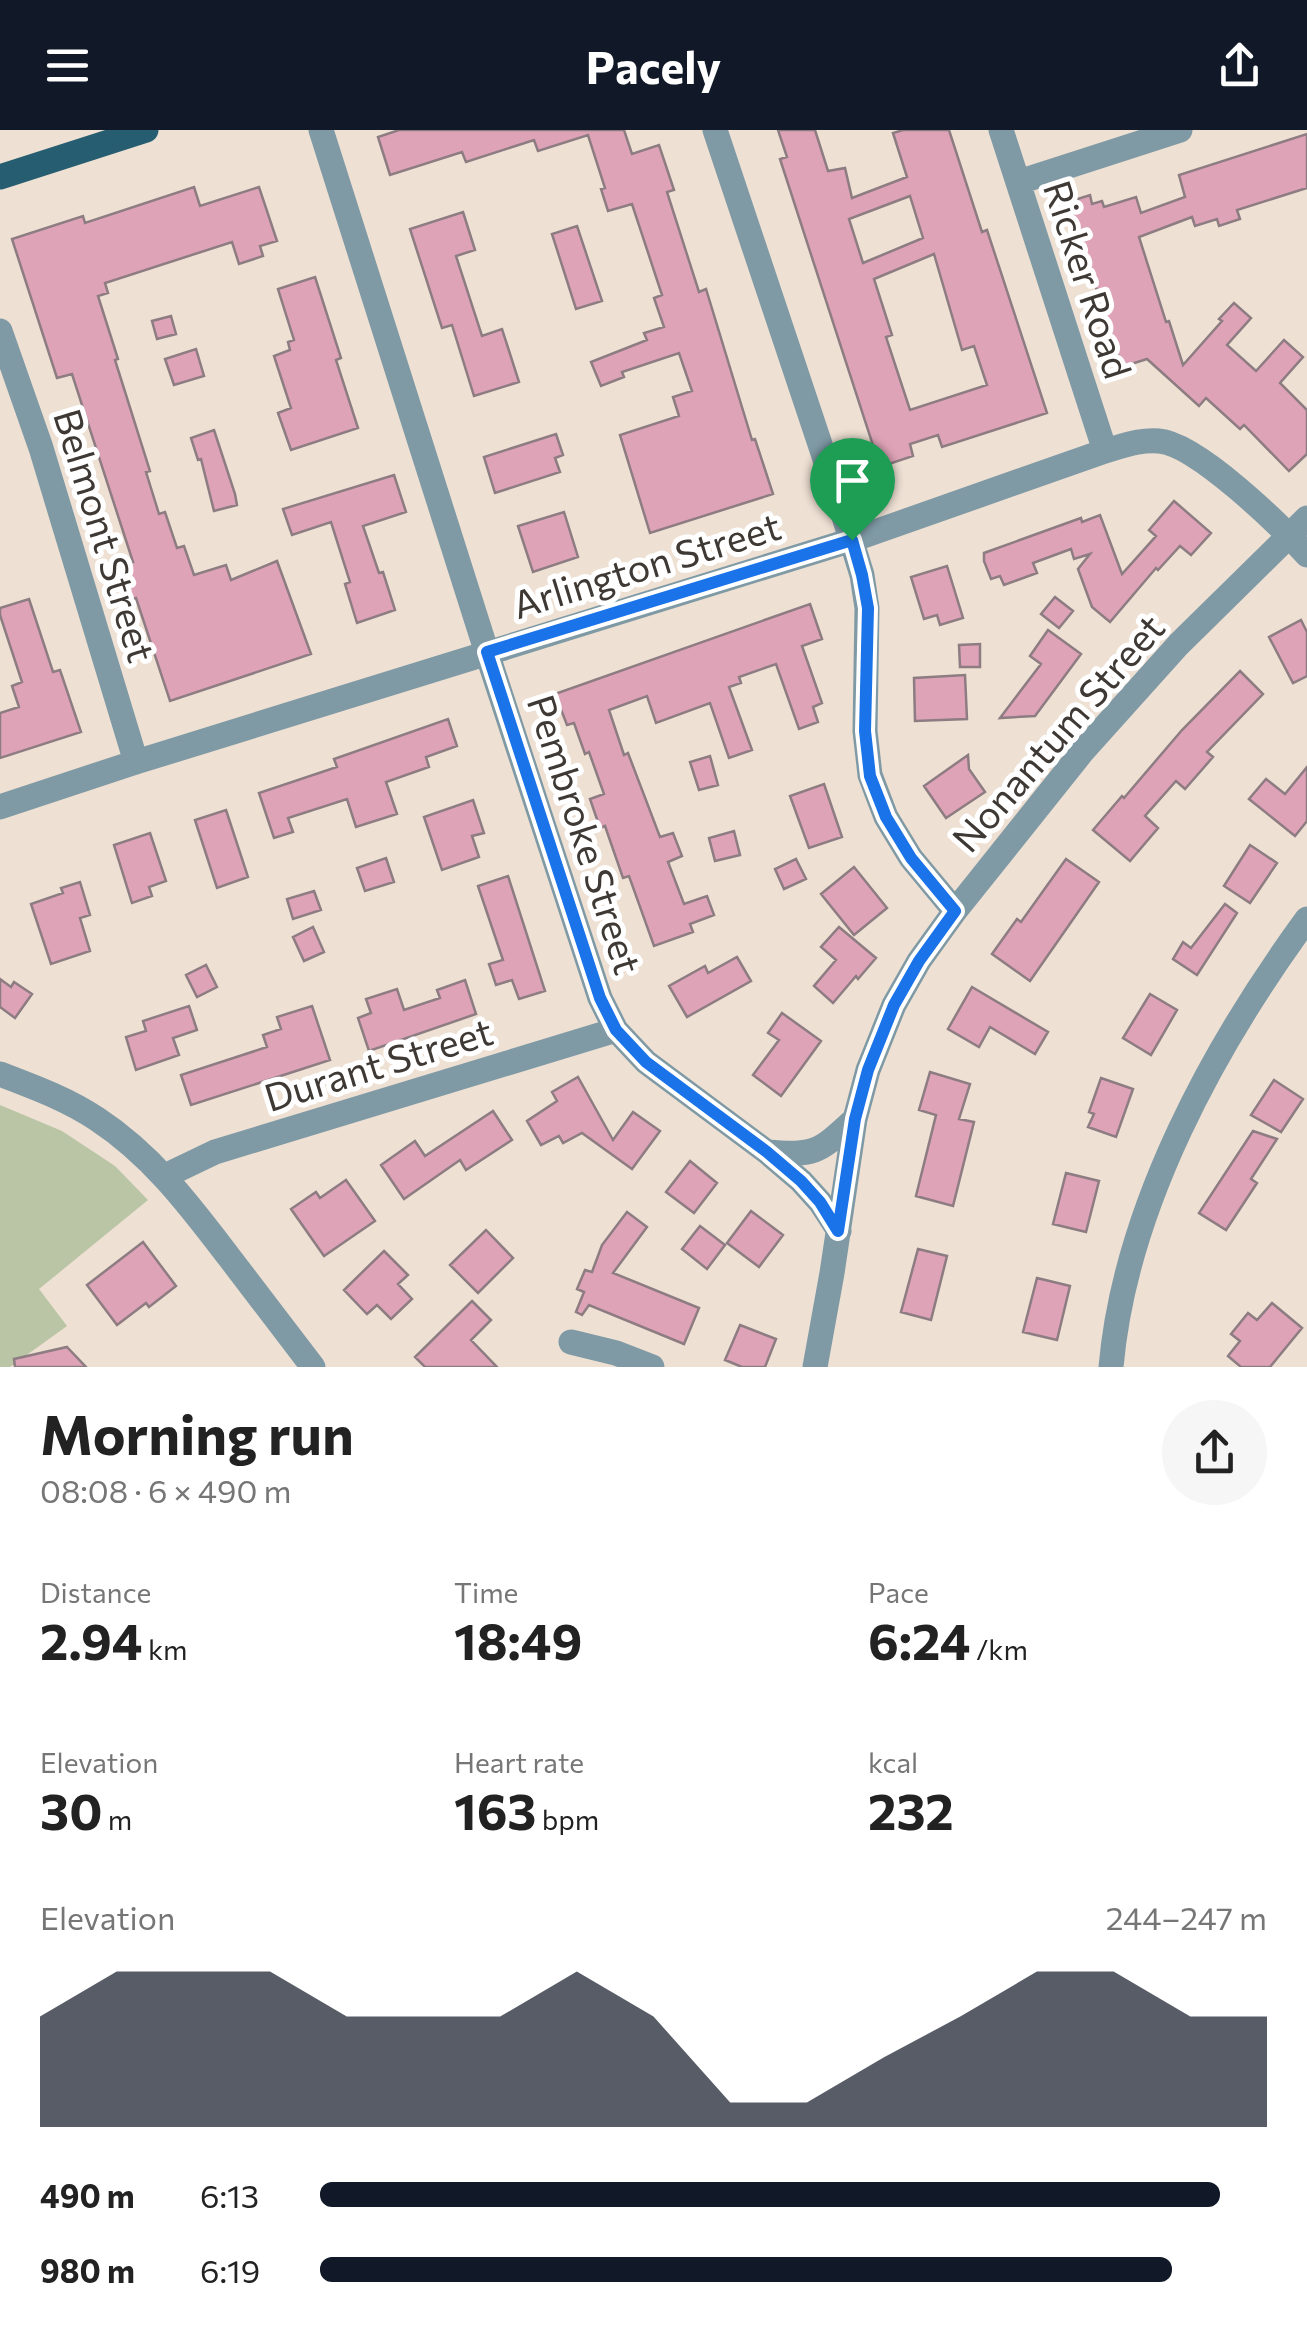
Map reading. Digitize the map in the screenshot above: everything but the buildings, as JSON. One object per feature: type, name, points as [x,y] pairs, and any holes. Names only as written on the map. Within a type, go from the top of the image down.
[{"type":"main road","points":[[0,176],[146,130]]},
{"type":"street","name":"Pembroke Street","points":[[321,130],[600,998],[616,1030],[659,1073],[801,1181],[838,1231]]},
{"type":"street","points":[[715,130],[862,575],[868,608],[864,718],[870,776],[886,817],[911,858],[955,911]]},
{"type":"street","name":"Ricker Road","points":[[1001,130],[1105,451]]},
{"type":"street","points":[[1019,182],[1180,130]]},
{"type":"street","name":"Belmont Street","points":[[0,331],[42,448],[136,762]]},
{"type":"street","name":"Arlington Street","points":[[0,808],[136,762],[852,540],[1139,442],[1161,441],[1200,458],[1298,526],[1307,556]]},
{"type":"street","name":"Nonantum Street","points":[[815,1367],[855,1119],[868,1070],[894,1005],[919,961],[1082,752],[1136,690],[1298,526]]},
{"type":"street","points":[[1110,1367],[1135,1244],[1160,1176],[1230,1034],[1268,972],[1307,920]]},
{"type":"street","name":"Durant Street","points":[[164,1176],[215,1152],[616,1030]]},
{"type":"street","points":[[0,1074],[52,1093],[131,1144],[190,1206],[313,1367]]},
{"type":"street","points":[[767,1152],[802,1155],[827,1145],[855,1119]]},
{"type":"street","points":[[571,1342],[652,1367]]},
{"type":"green space","points":[[0,1105],[62,1131],[115,1166],[148,1200],[39,1289],[67,1326],[10,1367],[0,1367]]},
{"type":"route","points":[[852,540],[868,608],[864,690],[870,776],[886,817],[911,858],[955,911],[894,1005],[868,1070],[855,1119],[838,1231],[801,1181],[646,1062],[616,1030],[600,998],[487,652],[852,540]]}]
